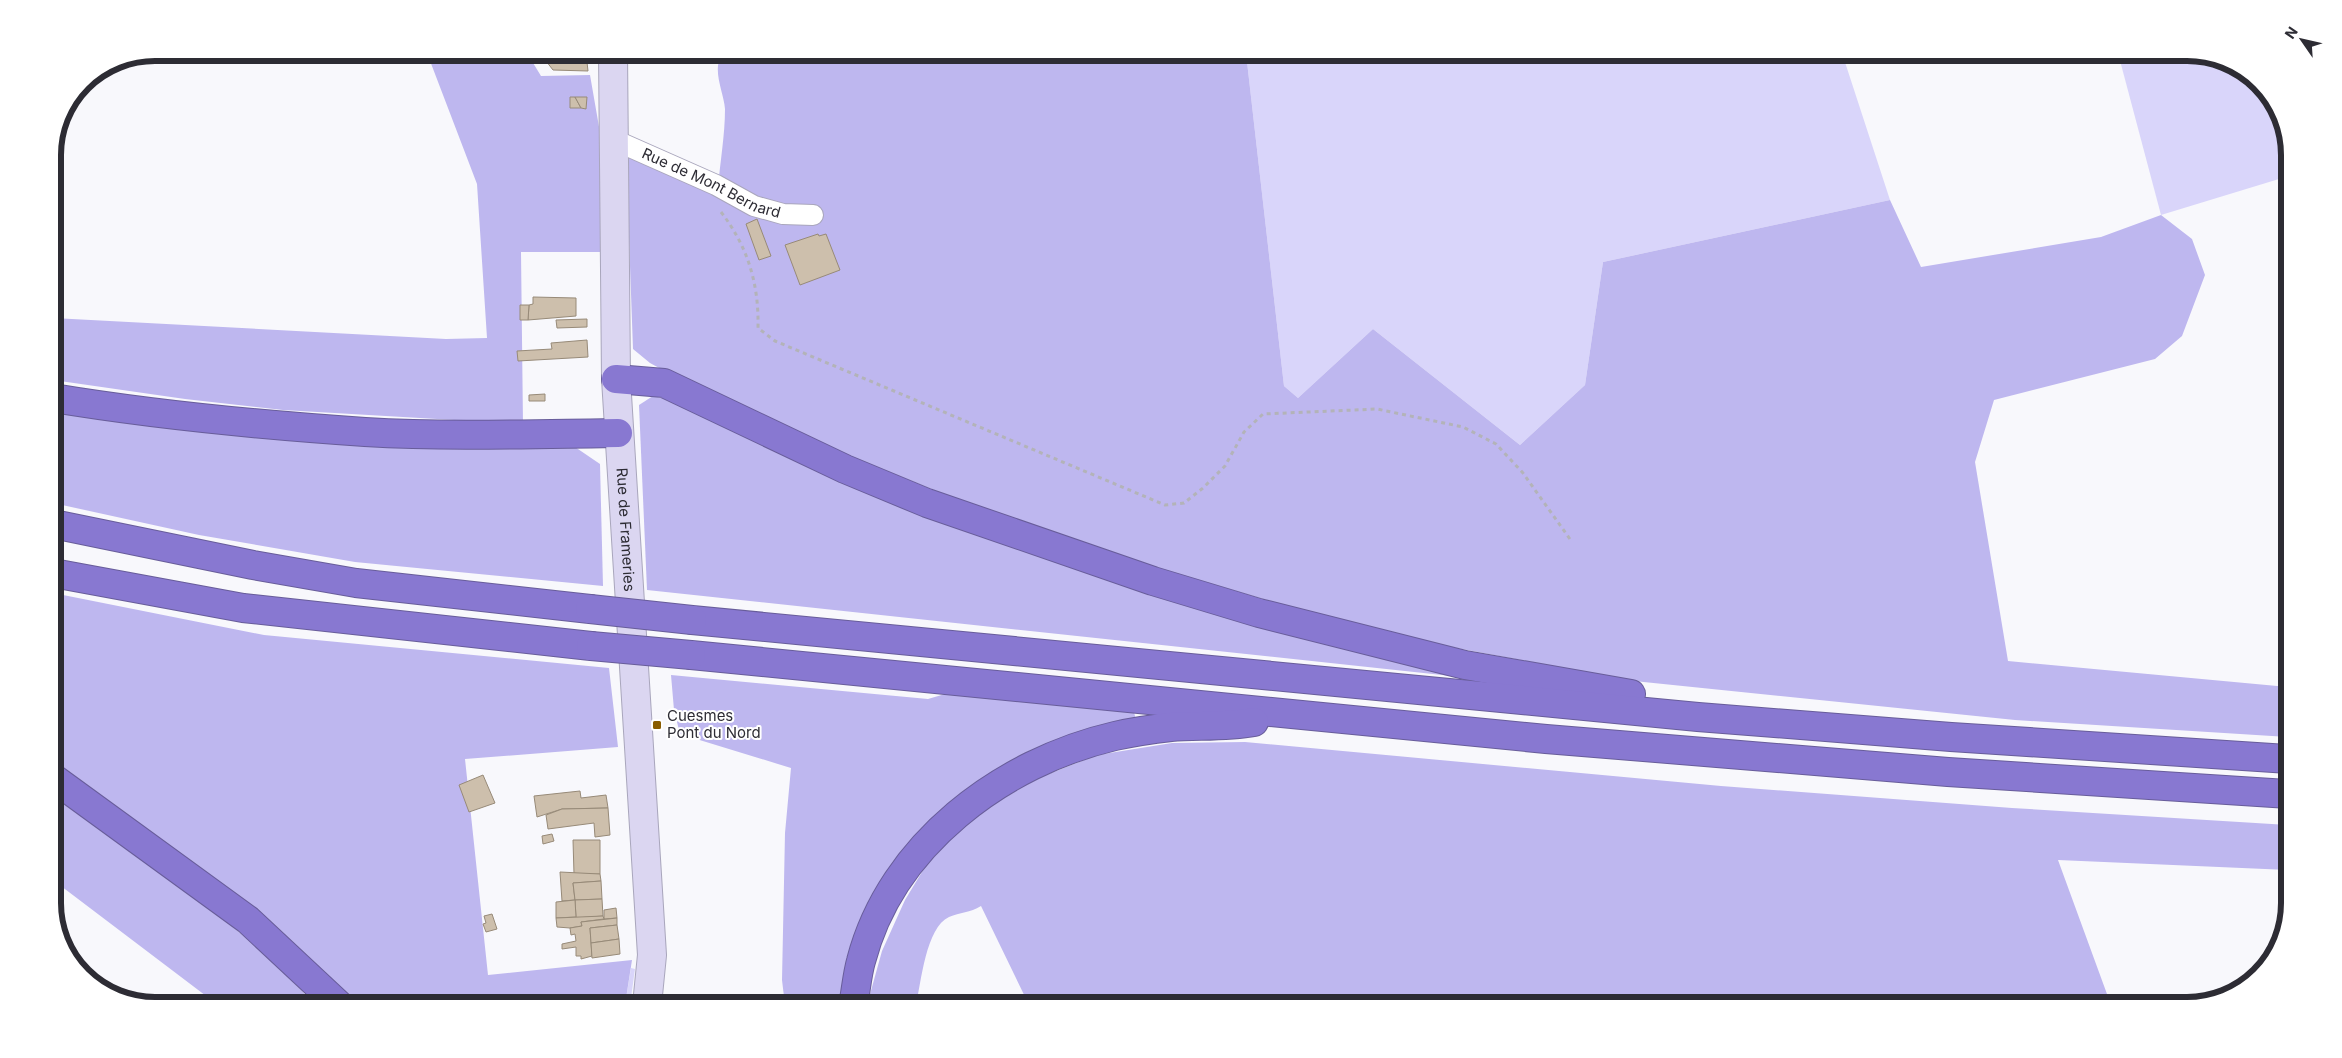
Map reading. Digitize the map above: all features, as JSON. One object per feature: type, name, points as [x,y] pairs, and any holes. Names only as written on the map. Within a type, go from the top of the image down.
[{"type":"highway","points":[[616,379],[664,383],[829,462],[909,495],[1153,581],[1259,613],[1465,665],[1658,699],[1698,717]]},
{"type":"highway","points":[[61,399],[189,416],[366,432],[506,435],[618,433]]},
{"type":"highway","points":[[61,526],[253,565],[356,583],[692,620],[1698,717],[1951,737],[2281,759]]},
{"type":"highway","points":[[61,574],[243,608],[591,646],[1546,739],[1948,772],[2281,793]]},
{"type":"highway","points":[[855,997],[861,960],[881,909],[910,863],[943,826],[976,798],[1018,773],[1061,754],[1114,737],[1169,727],[1237,725],[1293,714]]},
{"type":"highway","points":[[61,784],[248,920],[329,997]]},
{"type":"main road","name":"Rue de Frameries","points":[[613,61],[612,139],[618,433],[652,955],[648,997]]},
{"type":"street","name":"Rue de Mont Bernard","points":[[612,139],[716,185],[754,206],[783,214],[813,215]]},
{"type":"path","points":[[718,208],[744,247],[753,273],[758,304],[758,328],[775,341],[1165,505],[1184,503],[1203,488],[1225,466],[1244,432],[1264,414],[1377,409],[1463,427],[1496,444],[1523,473],[1572,542]]},
{"type":"shaded area","points":[[430,61],[532,61],[541,76],[590,75],[602,144],[614,252],[521,252],[523,424],[283,410],[185,399],[61,381],[61,318],[446,339],[487,338],[477,184]]},
{"type":"shaded area","points":[[719,61],[1247,61],[1284,386],[1298,398],[1373,329],[1520,445],[1585,385],[1603,262],[1890,200],[1921,267],[2101,237],[2161,215],[2192,239],[2205,275],[2182,336],[2155,359],[1994,400],[1975,462],[2008,661],[2281,686],[2281,737],[2015,720],[1634,681],[1387,635],[1150,566],[988,512],[813,441],[694,387],[650,363],[633,349],[626,155],[718,188],[725,109],[718,65]]},
{"type":"shaded area","points":[[1247,61],[1845,61],[1890,200],[1603,262],[1585,385],[1520,445],[1373,329],[1298,398],[1284,386]]},
{"type":"shaded area","points":[[2120,61],[2193,61],[2223,68],[2249,84],[2258,93],[2271,113],[2276,125],[2281,149],[2281,178],[2161,215]]},
{"type":"shaded area","points":[[653,396],[671,400],[1470,678],[647,590],[639,405]]},
{"type":"shaded area","points":[[61,410],[575,447],[600,464],[603,586],[355,562],[199,535],[61,505]]},
{"type":"shaded area","points":[[61,595],[264,635],[609,668],[618,747],[465,759],[488,975],[632,960],[626,997],[346,997],[336,985],[175,851],[61,769]]},
{"type":"shaded area","points":[[671,675],[928,699],[945,694],[1134,712],[1137,724],[924,836],[847,997],[784,997],[782,980],[785,833],[791,768],[680,734],[674,710]]},
{"type":"shaded area","points":[[1245,742],[1721,786],[2012,808],[2281,825],[2281,870],[2058,860],[2108,997],[1025,997],[981,906],[949,917],[941,923],[930,943],[918,997],[869,997],[882,951],[905,900],[925,867],[949,841],[982,811],[1036,779],[1097,755],[1172,743]]},
{"type":"shaded area","points":[[61,802],[190,893],[223,919],[256,946],[307,997],[207,997],[61,886]]},
{"type":"shaded area","points":[[631,968],[635,969],[631,997],[626,997]]},
{"type":"building","points":[[546,61],[587,62],[588,71],[553,70]]},
{"type":"building","points":[[557,61],[587,61],[587,62]]},
{"type":"building","points":[[570,97],[575,97],[581,108],[570,108]]},
{"type":"building","points":[[575,97],[587,97],[586,109],[581,108]]},
{"type":"building","points":[[757,219],[771,256],[759,260],[746,224]]},
{"type":"building","points":[[818,234],[819,236],[826,234],[840,270],[800,285],[785,245]]},
{"type":"building","points":[[533,297],[576,298],[576,316],[528,320],[529,305],[533,304]]},
{"type":"building","points":[[520,305],[529,305],[528,320],[520,320]]},
{"type":"building","points":[[587,319],[587,327],[557,328],[556,320]]},
{"type":"building","points":[[587,340],[588,357],[518,361],[517,351],[552,349],[551,343]]},
{"type":"building","points":[[545,394],[545,401],[529,401],[529,395]]},
{"type":"building","points":[[483,775],[495,803],[469,812],[459,785]]},
{"type":"building","points":[[580,791],[581,798],[606,795],[608,808],[562,809],[537,817],[534,796]]},
{"type":"building","points":[[608,808],[610,835],[595,837],[594,823],[548,829],[546,815],[562,809]]},
{"type":"building","points":[[552,834],[554,841],[543,844],[542,836]]},
{"type":"building","points":[[573,840],[600,840],[600,874],[574,874]]},
{"type":"building","points":[[560,872],[600,874],[601,881],[573,883],[575,900],[562,901]]},
{"type":"building","points":[[601,881],[602,899],[575,900],[573,883]]},
{"type":"building","points":[[602,899],[603,916],[576,918],[575,900]]},
{"type":"building","points":[[575,900],[576,917],[556,918],[556,902]]},
{"type":"building","points":[[616,908],[617,918],[604,919],[604,910]]},
{"type":"building","points":[[492,914],[497,929],[486,932],[483,924],[486,923],[484,916]]},
{"type":"building","points":[[603,916],[604,919],[581,922],[582,926],[570,928],[557,927],[556,918]]},
{"type":"building","points":[[617,918],[617,925],[590,928],[592,956],[581,959],[581,956],[576,956],[576,947],[562,949],[562,944],[576,941],[575,934],[571,935],[570,928],[582,926],[581,922]]},
{"type":"building","points":[[617,925],[619,939],[591,943],[590,928]]},
{"type":"building","points":[[619,939],[620,954],[592,958],[591,943]]},
{"type":"place","name":"Cuesmes Pont du Nord","points":[[657,725]]}]
